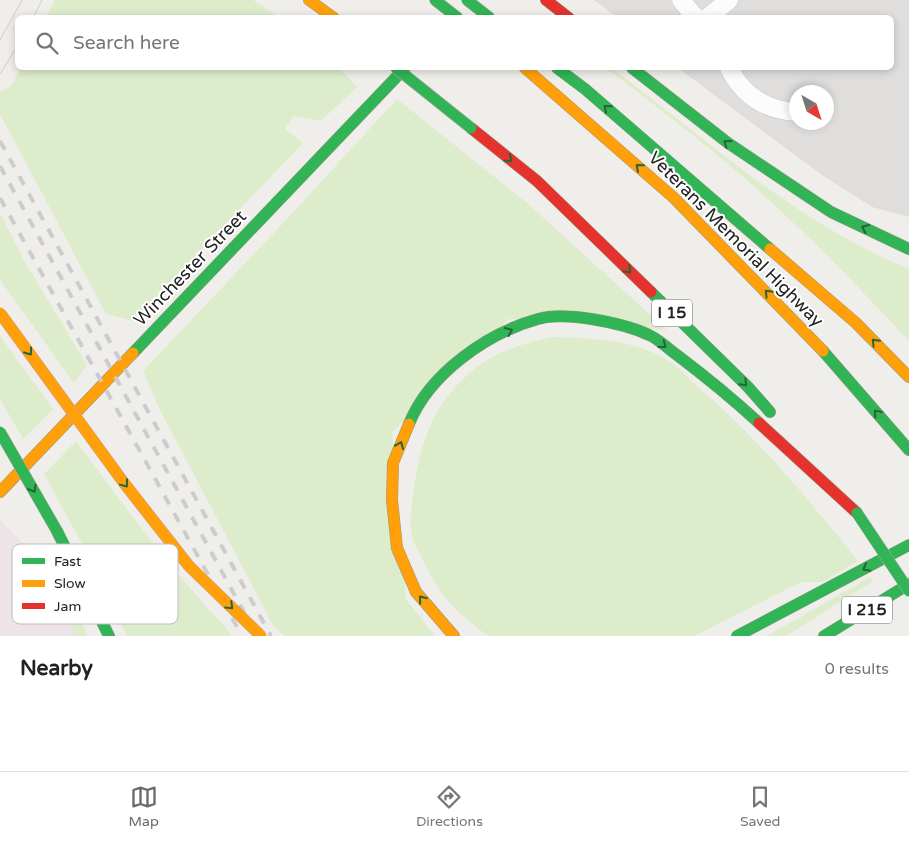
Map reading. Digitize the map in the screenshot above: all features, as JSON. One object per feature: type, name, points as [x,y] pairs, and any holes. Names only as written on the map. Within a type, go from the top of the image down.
[{"type":"main road","points":[[309,0],[330,15]]},
{"type":"main road","points":[[435,0],[454,15]]},
{"type":"main road","points":[[456,15],[468,0],[486,15]]},
{"type":"main road","points":[[546,0],[565,15]]},
{"type":"main road","name":"I 15","points":[[398,70],[537,181],[748,387],[857,513],[909,591]]},
{"type":"main road","name":"Winchester Street","points":[[0,492],[403,70]]},
{"type":"main road","name":"Veterans Memorial Highway","points":[[528,70],[674,198],[817,344],[909,450]]},
{"type":"main road","points":[[560,70],[585,89],[856,323],[909,377]]},
{"type":"main road","points":[[635,70],[728,143],[831,212],[909,249]]},
{"type":"main road","points":[[0,313],[124,483],[172,544]]},
{"type":"main road","points":[[454,636],[416,592],[397,548],[392,500],[392,463],[415,408],[452,365],[488,340],[539,318],[588,317],[650,335],[723,390],[857,513]]},
{"type":"main road","points":[[0,432],[64,544]]},
{"type":"main road","points":[[737,636],[909,545]]},
{"type":"main road","points":[[178,552],[189,566],[261,636]]},
{"type":"main road","name":"I 215","points":[[824,636],[909,584]]},
{"type":"main road","points":[[833,636],[871,621]]},
{"type":"main road","points":[[103,624],[109,636]]},
{"type":"street","points":[[681,0],[694,15]]},
{"type":"street","points":[[710,15],[728,0]]},
{"type":"street","points":[[731,70],[744,92],[756,101],[778,111],[789,112]]},
{"type":"shaded area","points":[[594,0],[909,0],[909,217],[872,207],[822,175],[681,70],[894,70],[894,15],[614,15]]},
{"type":"shaded area","points":[[0,519],[24,544],[12,544],[12,624],[70,624],[73,636],[0,636]]},
{"type":"green space","points":[[55,0],[253,0],[276,15],[46,15]]},
{"type":"green space","points":[[19,70],[341,70],[357,87],[321,121],[294,116],[285,129],[303,143],[133,321],[106,314],[0,114],[0,92],[12,85]]},
{"type":"green space","points":[[609,70],[615,70],[718,151],[791,204],[868,250],[909,269],[909,341],[786,215],[692,134]]},
{"type":"green space","points":[[397,99],[527,203],[667,330],[509,319],[392,432],[406,599],[435,636],[284,636],[274,627],[159,408],[143,371],[287,219]]},
{"type":"green space","points":[[0,213],[25,262],[87,365],[74,383],[0,280]]},
{"type":"green space","points":[[0,336],[53,409],[23,439],[0,399]]},
{"type":"green space","points":[[552,337],[593,339],[620,343],[646,350],[669,361],[762,448],[858,561],[823,582],[801,582],[694,636],[489,636],[477,628],[457,611],[441,592],[413,541],[411,515],[413,494],[424,442],[430,426],[447,397],[472,371],[500,353]]},
{"type":"green space","points":[[76,441],[154,544],[82,544],[44,474]]},
{"type":"green space","points":[[178,573],[231,636],[127,636],[121,624],[178,624]]},
{"type":"green space","points":[[870,577],[873,581],[786,636],[767,636]]},
{"type":"green space","points":[[70,624],[83,624],[88,636],[73,636]]},
{"type":"tram line","points":[[0,40],[22,0]]},
{"type":"tram line","points":[[34,15],[42,0]]},
{"type":"tram line","points":[[0,74],[15,50]]},
{"type":"railway","points":[[0,141],[271,636]]},
{"type":"railway","points":[[0,166],[257,636]]},
{"type":"railway","points":[[0,198],[242,636]]},
{"type":"traffic: fast","points":[[435,0],[454,15]]},
{"type":"traffic: fast","points":[[467,0],[486,15]]},
{"type":"traffic: fast","points":[[398,70],[471,128]]},
{"type":"traffic: fast","points":[[133,353],[403,70]]},
{"type":"traffic: fast","points":[[560,70],[585,89],[770,249]]},
{"type":"traffic: fast","points":[[635,70],[728,143],[831,212],[909,249]]},
{"type":"traffic: fast","points":[[651,292],[748,387],[770,412]]},
{"type":"traffic: fast","points":[[409,424],[430,388],[445,372],[480,345],[519,325],[538,319],[563,316],[625,326],[653,337],[709,380],[759,423]]},
{"type":"traffic: fast","points":[[823,351],[909,450]]},
{"type":"traffic: fast","points":[[0,432],[57,531]]},
{"type":"traffic: fast","points":[[857,513],[909,591]]},
{"type":"traffic: fast","points":[[57,531],[63,544]]},
{"type":"traffic: fast","points":[[737,636],[909,545]]},
{"type":"traffic: fast","points":[[824,636],[909,584]]},
{"type":"traffic: fast","points":[[103,624],[109,636]]},
{"type":"traffic: slow","points":[[309,0],[330,15]]},
{"type":"traffic: slow","points":[[527,70],[674,198],[823,351]]},
{"type":"traffic: slow","points":[[770,249],[856,323],[909,377]]},
{"type":"traffic: slow","points":[[0,313],[124,483],[172,544]]},
{"type":"traffic: slow","points":[[0,492],[133,353]]},
{"type":"traffic: slow","points":[[409,424],[393,463],[392,500],[397,548],[416,592],[454,636]]},
{"type":"traffic: slow","points":[[178,552],[189,566],[261,636]]},
{"type":"traffic: jam","points":[[546,0],[565,15]]},
{"type":"traffic: jam","points":[[471,128],[537,181],[651,292]]},
{"type":"traffic: jam","points":[[759,423],[857,513]]}]
